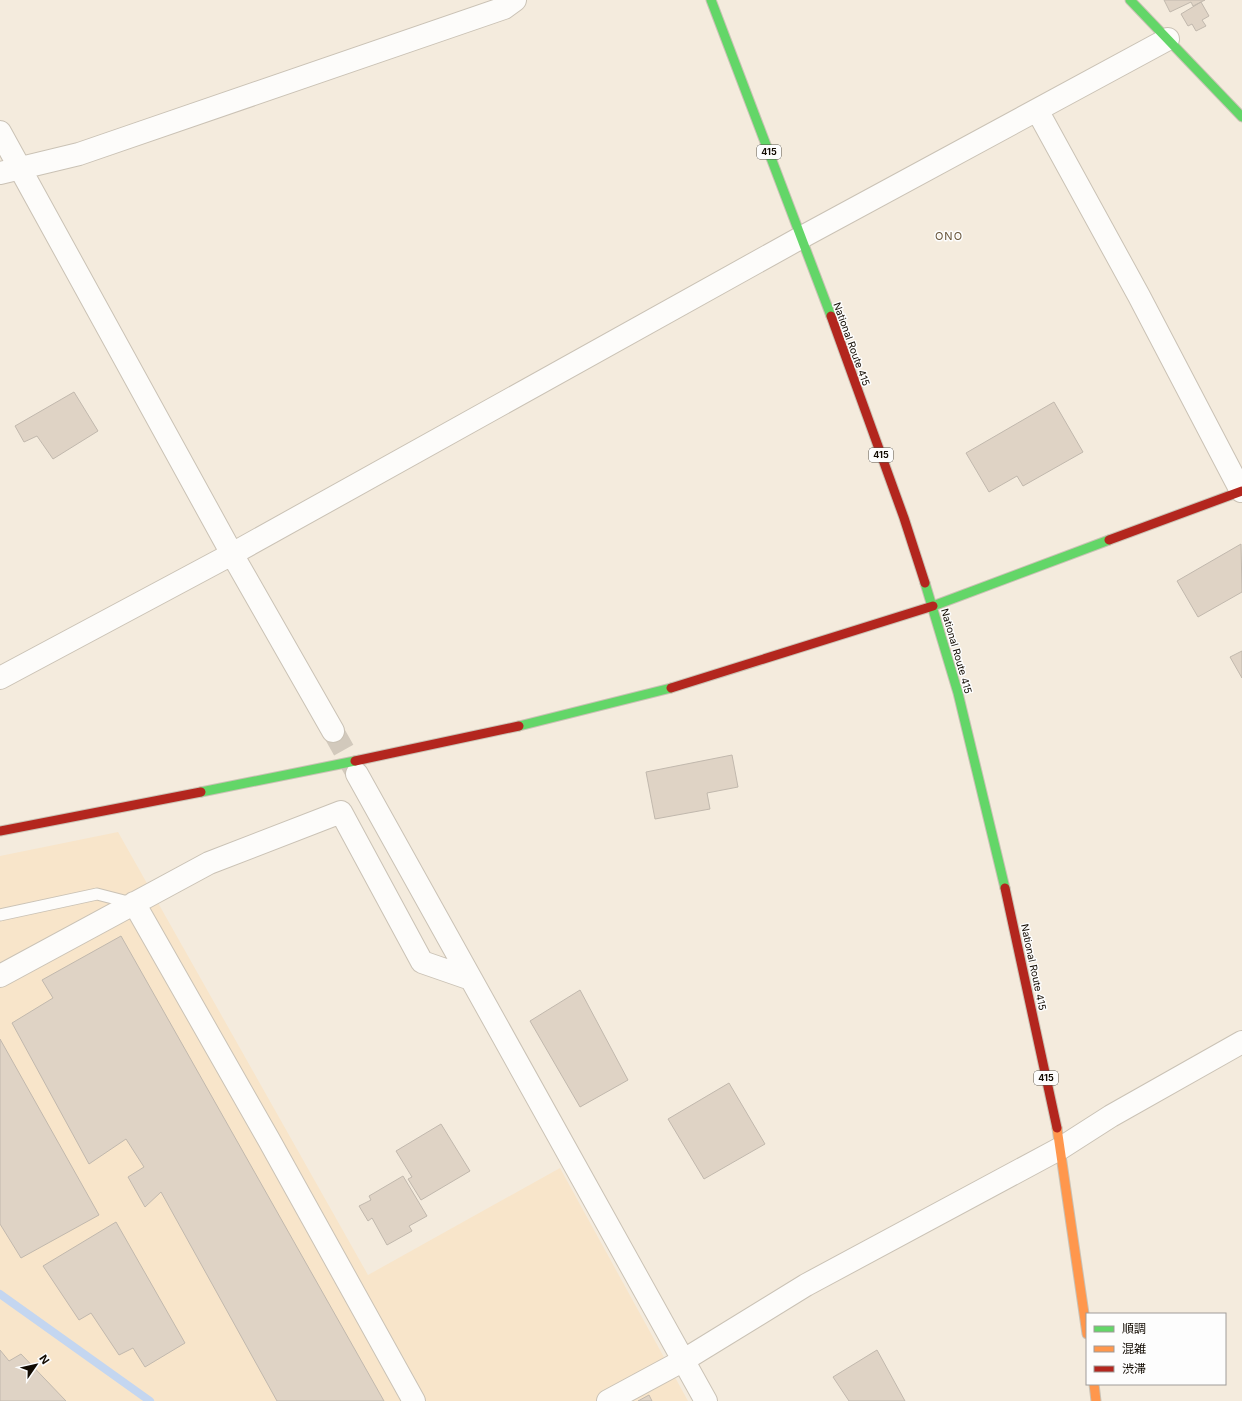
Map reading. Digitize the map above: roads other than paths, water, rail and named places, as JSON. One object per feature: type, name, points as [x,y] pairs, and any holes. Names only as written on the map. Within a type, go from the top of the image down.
[{"type":"main road","name":"National Route 415","points":[[711,0],[802,237],[901,510],[933,606],[958,693],[991,824],[1061,1148],[1086,1327]]},
{"type":"main road","points":[[1130,0],[1242,117]]},
{"type":"main road","points":[[0,831],[398,753],[636,697],[722,674],[933,606],[1242,491]]},
{"type":"main road","points":[[1094,1385],[1096,1401]]},
{"type":"street","points":[[10,170],[79,154],[504,8],[515,0]]},
{"type":"street","points":[[0,678],[232,554],[802,237],[1168,39]]},
{"type":"street","points":[[1037,110],[1139,296],[1242,491]]},
{"type":"street","points":[[0,132],[10,170],[333,731]]},
{"type":"street","points":[[357,774],[706,1401]]},
{"type":"street","points":[[0,976],[208,863],[341,812],[422,962],[472,979]]},
{"type":"street","points":[[134,903],[269,1140],[414,1401]]},
{"type":"street","points":[[608,1401],[684,1360],[806,1285],[1061,1148],[1111,1116],[1242,1042]]},
{"type":"lane","points":[[0,915],[97,894],[134,903]]},
{"type":"waterway","points":[[0,1294],[150,1401]]},
{"type":"tunnel","points":[[333,731],[357,774]]},
{"type":"district","name":"ONO","points":[[949,236]]}]
